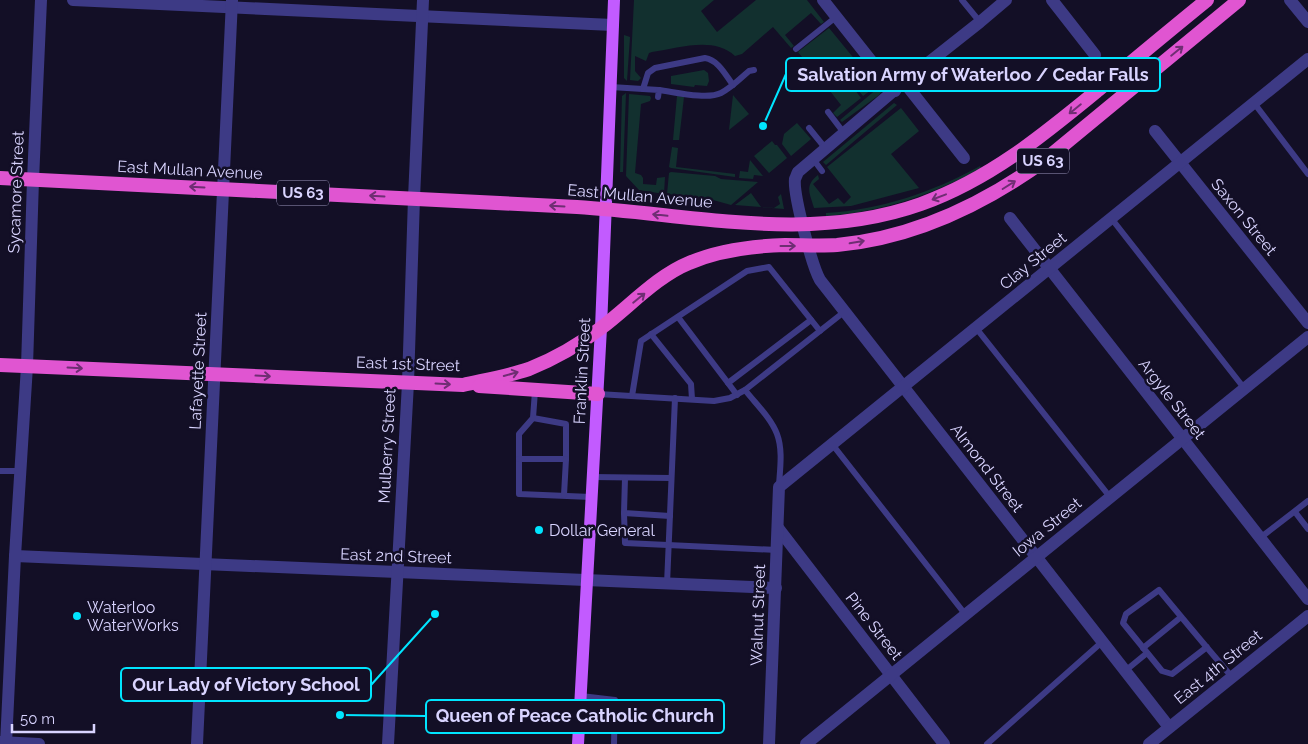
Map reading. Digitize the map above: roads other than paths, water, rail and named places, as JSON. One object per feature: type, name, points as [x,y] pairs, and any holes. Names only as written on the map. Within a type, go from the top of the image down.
[{"type":"highway","name":"East Mullan Avenue","points":[[0,178],[606,209],[742,224],[843,222],[879,216],[919,204],[977,179],[1012,158],[1207,0]]},
{"type":"highway","name":"US 63","points":[[809,246],[838,245],[885,236],[925,224],[985,198],[1045,160],[1240,0]]},
{"type":"highway","name":"East 1st Street","points":[[0,364],[463,385],[529,369],[554,357],[601,328],[653,286],[687,264],[720,252],[736,249],[784,245],[809,246]]},
{"type":"highway","points":[[463,385],[598,394]]},
{"type":"main road","name":"Franklin Street","points":[[578,744],[598,394],[614,0]]},
{"type":"street","name":"Sycamore Street","points":[[4,743],[27,366],[41,0]]},
{"type":"street","points":[[73,0],[232,4],[422,16],[613,25]]},
{"type":"street","name":"Mulberry Street","points":[[388,744],[396,572],[408,383],[423,0]]},
{"type":"street","points":[[823,0],[836,17],[964,158]]},
{"type":"street","name":"Almond Street","points":[[1006,0],[798,172],[796,179],[803,224],[815,271],[820,280],[1169,727]]},
{"type":"street","points":[[1052,0],[1096,55]]},
{"type":"street","points":[[1290,0],[1308,22]]},
{"type":"street","name":"Lafayette Street","points":[[197,744],[232,4]]},
{"type":"street","name":"Clay Street","points":[[779,488],[1308,59]]},
{"type":"street","name":"Saxon Street","points":[[1155,131],[1308,323]]},
{"type":"street","name":"Argyle Street","points":[[1010,218],[1308,599]]},
{"type":"street","name":"Iowa Street","points":[[806,744],[1308,337]]},
{"type":"street","name":"Walnut Street","points":[[769,744],[779,488]]},
{"type":"street","name":"Pine Street","points":[[778,528],[944,744]]},
{"type":"street","name":"East 2nd Street","points":[[15,556],[776,588]]},
{"type":"street","name":"East 4th Street","points":[[1149,744],[1308,616]]},
{"type":"street","points":[[4,743],[39,744]]},
{"type":"lane","points":[[962,0],[980,22]]},
{"type":"lane","points":[[796,50],[836,17]]},
{"type":"lane","points":[[643,89],[648,72],[655,68],[705,58],[712,59],[733,85]]},
{"type":"lane","points":[[611,87],[643,89],[659,93],[715,95],[722,93],[754,70]]},
{"type":"lane","points":[[1254,103],[1308,174]]},
{"type":"lane","points":[[828,112],[845,133]]},
{"type":"lane","points":[[809,128],[826,149]]},
{"type":"lane","points":[[813,159],[822,171]]},
{"type":"lane","points":[[1111,218],[1244,388]]},
{"type":"lane","points":[[632,396],[641,341],[747,272],[769,267],[820,331]]},
{"type":"lane","points":[[598,394],[723,400],[738,395],[844,312]]},
{"type":"lane","points":[[678,317],[738,395]]},
{"type":"lane","points":[[728,383],[811,320]]},
{"type":"lane","points":[[976,328],[1110,497]]},
{"type":"lane","points":[[651,334],[690,384],[692,399]]},
{"type":"lane","points":[[745,390],[769,420],[777,435],[781,453],[779,488]]},
{"type":"lane","points":[[535,391],[533,418],[519,434],[519,494],[591,496]]},
{"type":"lane","points":[[667,584],[675,398]]},
{"type":"lane","points":[[533,418],[566,424],[564,495]]},
{"type":"lane","points":[[832,444],[965,614]]},
{"type":"lane","points":[[519,459],[566,459]]},
{"type":"lane","points":[[0,471],[20,471]]},
{"type":"lane","points":[[592,477],[672,478]]},
{"type":"lane","points":[[625,478],[625,543],[777,550]]},
{"type":"lane","points":[[1260,538],[1308,501]]},
{"type":"lane","points":[[1295,512],[1308,529]]},
{"type":"lane","points":[[624,513],[670,516]]},
{"type":"lane","points":[[1207,647],[1172,674],[1162,671],[1123,623],[1126,614],[1159,590],[1182,617],[1207,647],[1232,677]]},
{"type":"lane","points":[[1125,671],[1182,617]]},
{"type":"lane","points":[[987,744],[1102,642]]},
{"type":"lane","points":[[581,696],[615,700],[614,744]]},
{"type":"place","name":"Salvation Army of Waterloo / Cedar Falls","points":[[763,126]]},
{"type":"place","name":"Dollar General","points":[[539,530]]},
{"type":"place","name":"Our Lady of Victory School","points":[[435,614]]},
{"type":"place","name":"Waterloo WaterWorks","points":[[77,616]]},
{"type":"place","name":"Queen of Peace Catholic Church","points":[[340,715]]}]
